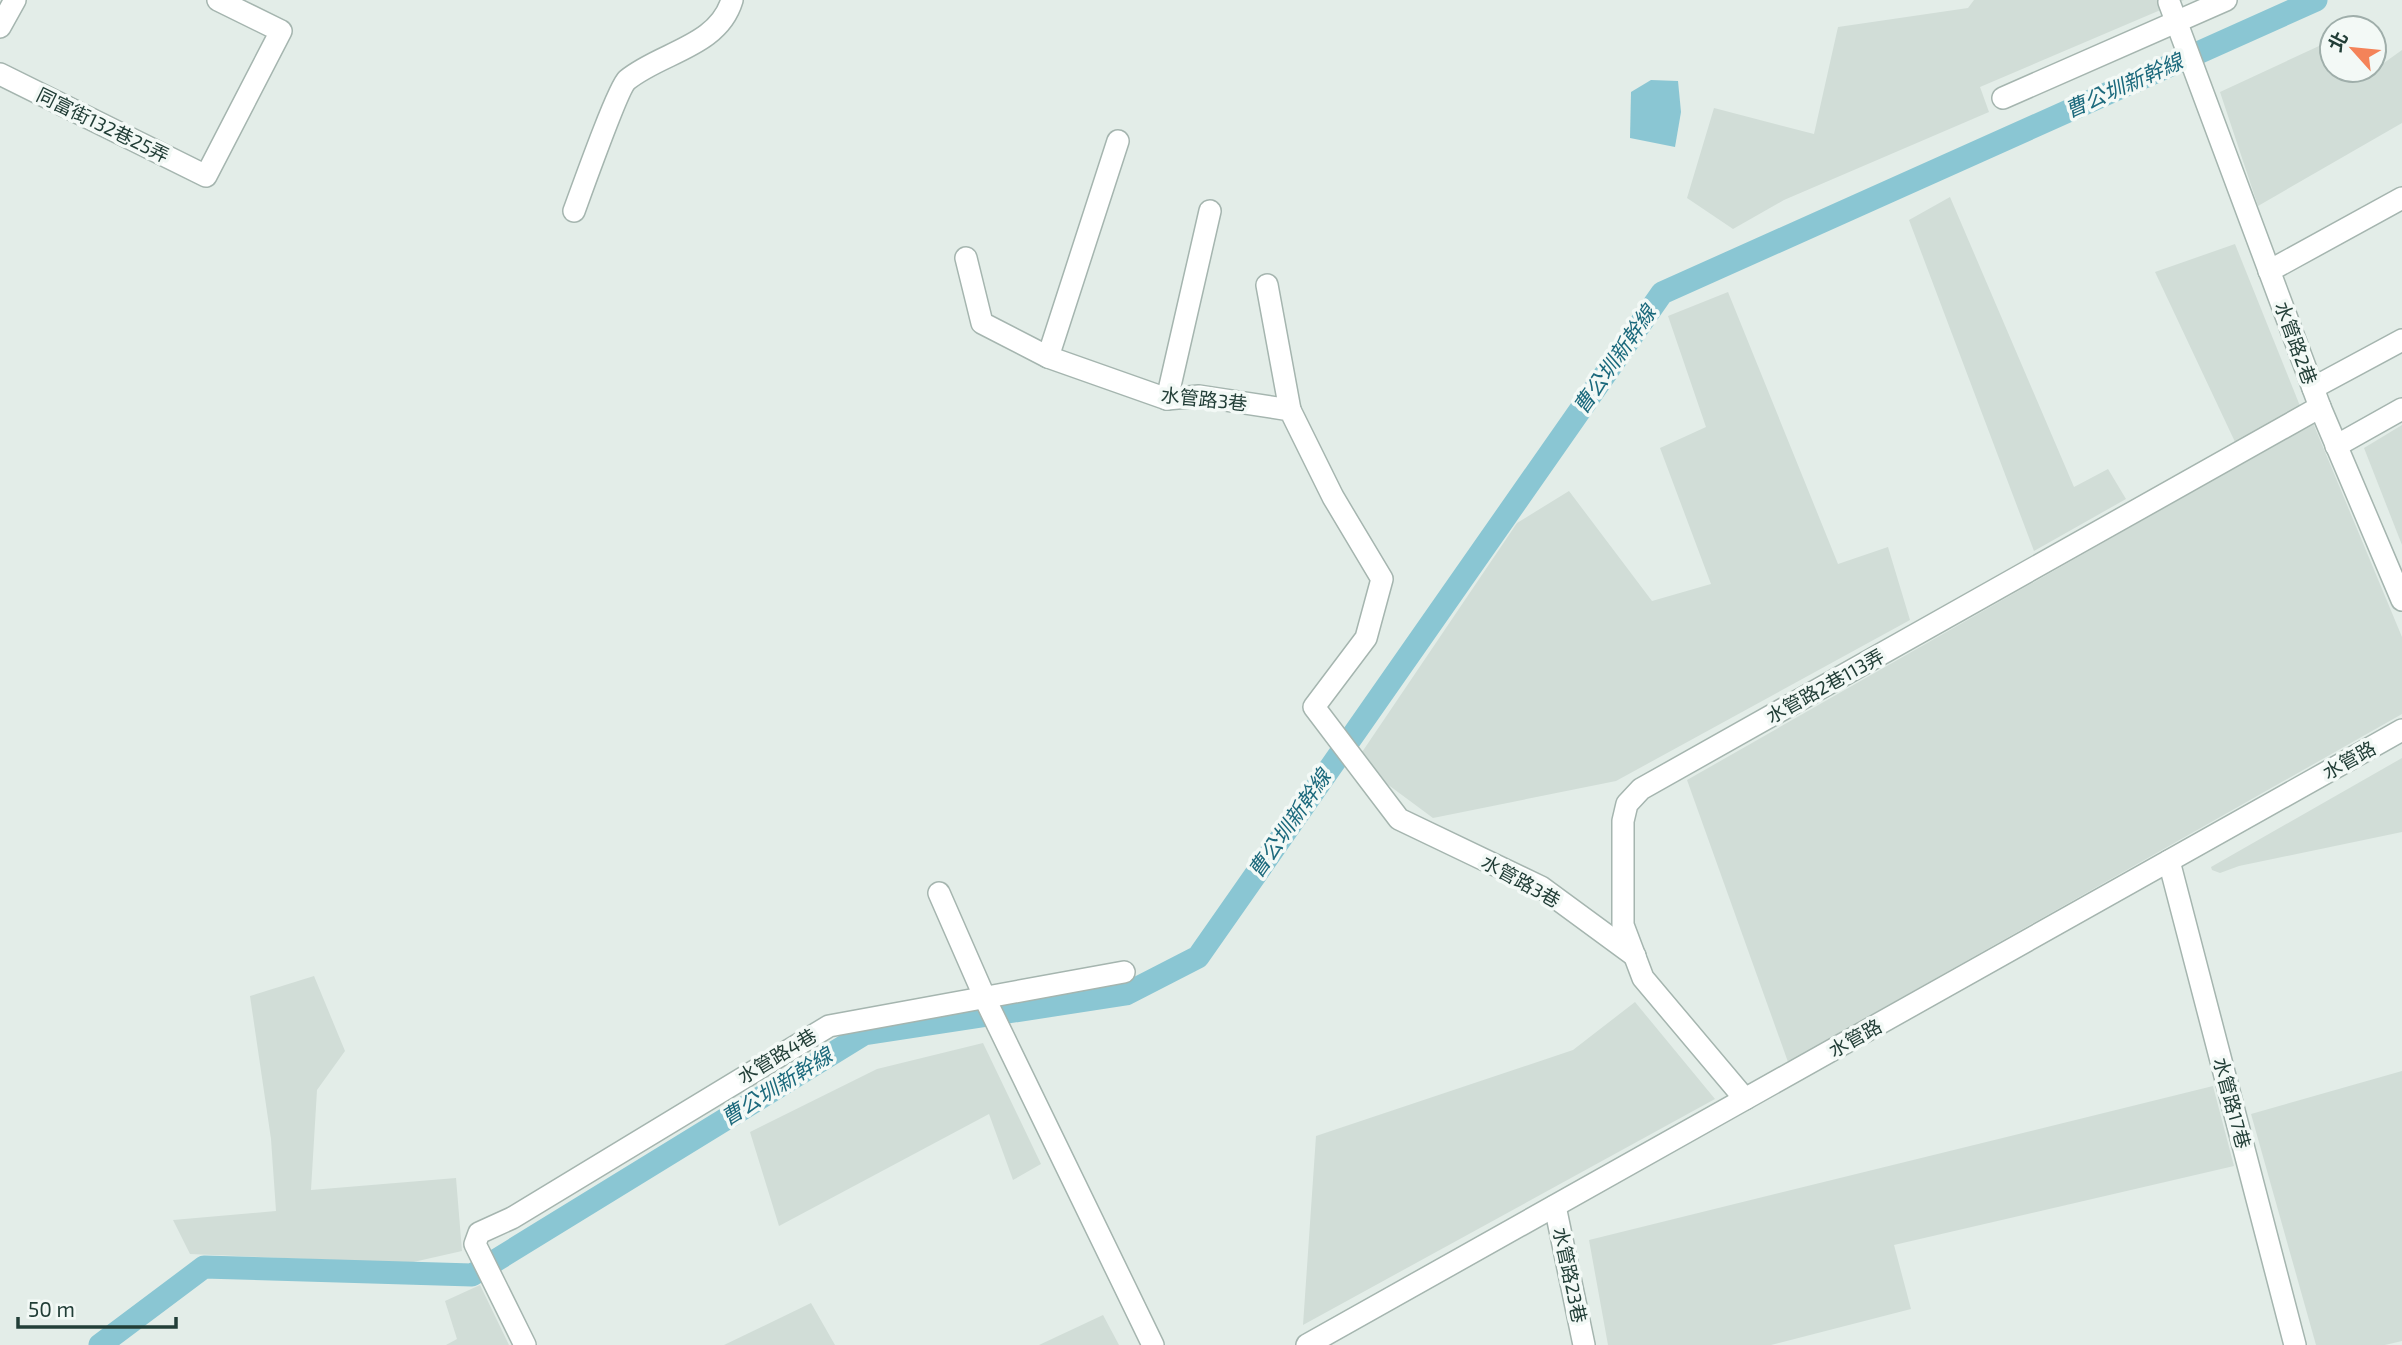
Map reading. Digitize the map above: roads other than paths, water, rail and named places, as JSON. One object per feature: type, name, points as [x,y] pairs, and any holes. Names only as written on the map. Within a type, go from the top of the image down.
[{"type":"street","points":[[0,27],[15,0]]},
{"type":"street","name":"同富街132巷25弄","points":[[0,74],[206,177],[281,31],[218,0]]},
{"type":"street","points":[[574,211],[625,82],[710,33],[723,21],[732,0]]},
{"type":"street","points":[[2003,98],[2176,19],[2226,0]]},
{"type":"street","name":"水管路2巷","points":[[2176,19],[2316,398],[2402,600]]},
{"type":"street","points":[[1048,357],[1118,141]]},
{"type":"street","points":[[2269,271],[2402,198]]},
{"type":"street","points":[[1167,399],[1210,211]]},
{"type":"street","name":"水管路3巷","points":[[966,258],[982,323],[1048,357],[1167,399],[1199,396],[1290,410],[1333,496],[1382,579],[1366,638],[1315,709],[1399,819],[1541,887],[1634,956]]},
{"type":"street","points":[[1267,285],[1290,410]]},
{"type":"street","name":"水管路2巷113弄","points":[[1745,1099],[1643,978],[1634,956],[1623,925],[1623,821],[1627,804],[1641,789],[2316,398],[2402,340]]},
{"type":"street","points":[[2336,446],[2402,409]]},
{"type":"street","name":"水管路","points":[[1307,1345],[2402,730]]},
{"type":"street","name":"水管路17巷","points":[[2169,861],[2295,1345]]},
{"type":"street","points":[[939,893],[987,1001],[1153,1345]]},
{"type":"street","name":"水管路4巷","points":[[524,1345],[475,1244],[479,1233],[522,1212],[829,1026],[987,1001],[1124,972]]},
{"type":"street","name":"水管路23巷","points":[[1555,1206],[1584,1345]]},
{"type":"water","points":[[1651,80],[1678,81],[1681,112],[1675,147],[1630,138],[1631,92]]},
{"type":"waterway","name":"曹公圳新幹線","points":[[100,1345],[204,1267],[472,1275],[864,1034],[1126,994],[1198,957],[1662,293],[2316,0]]}]
